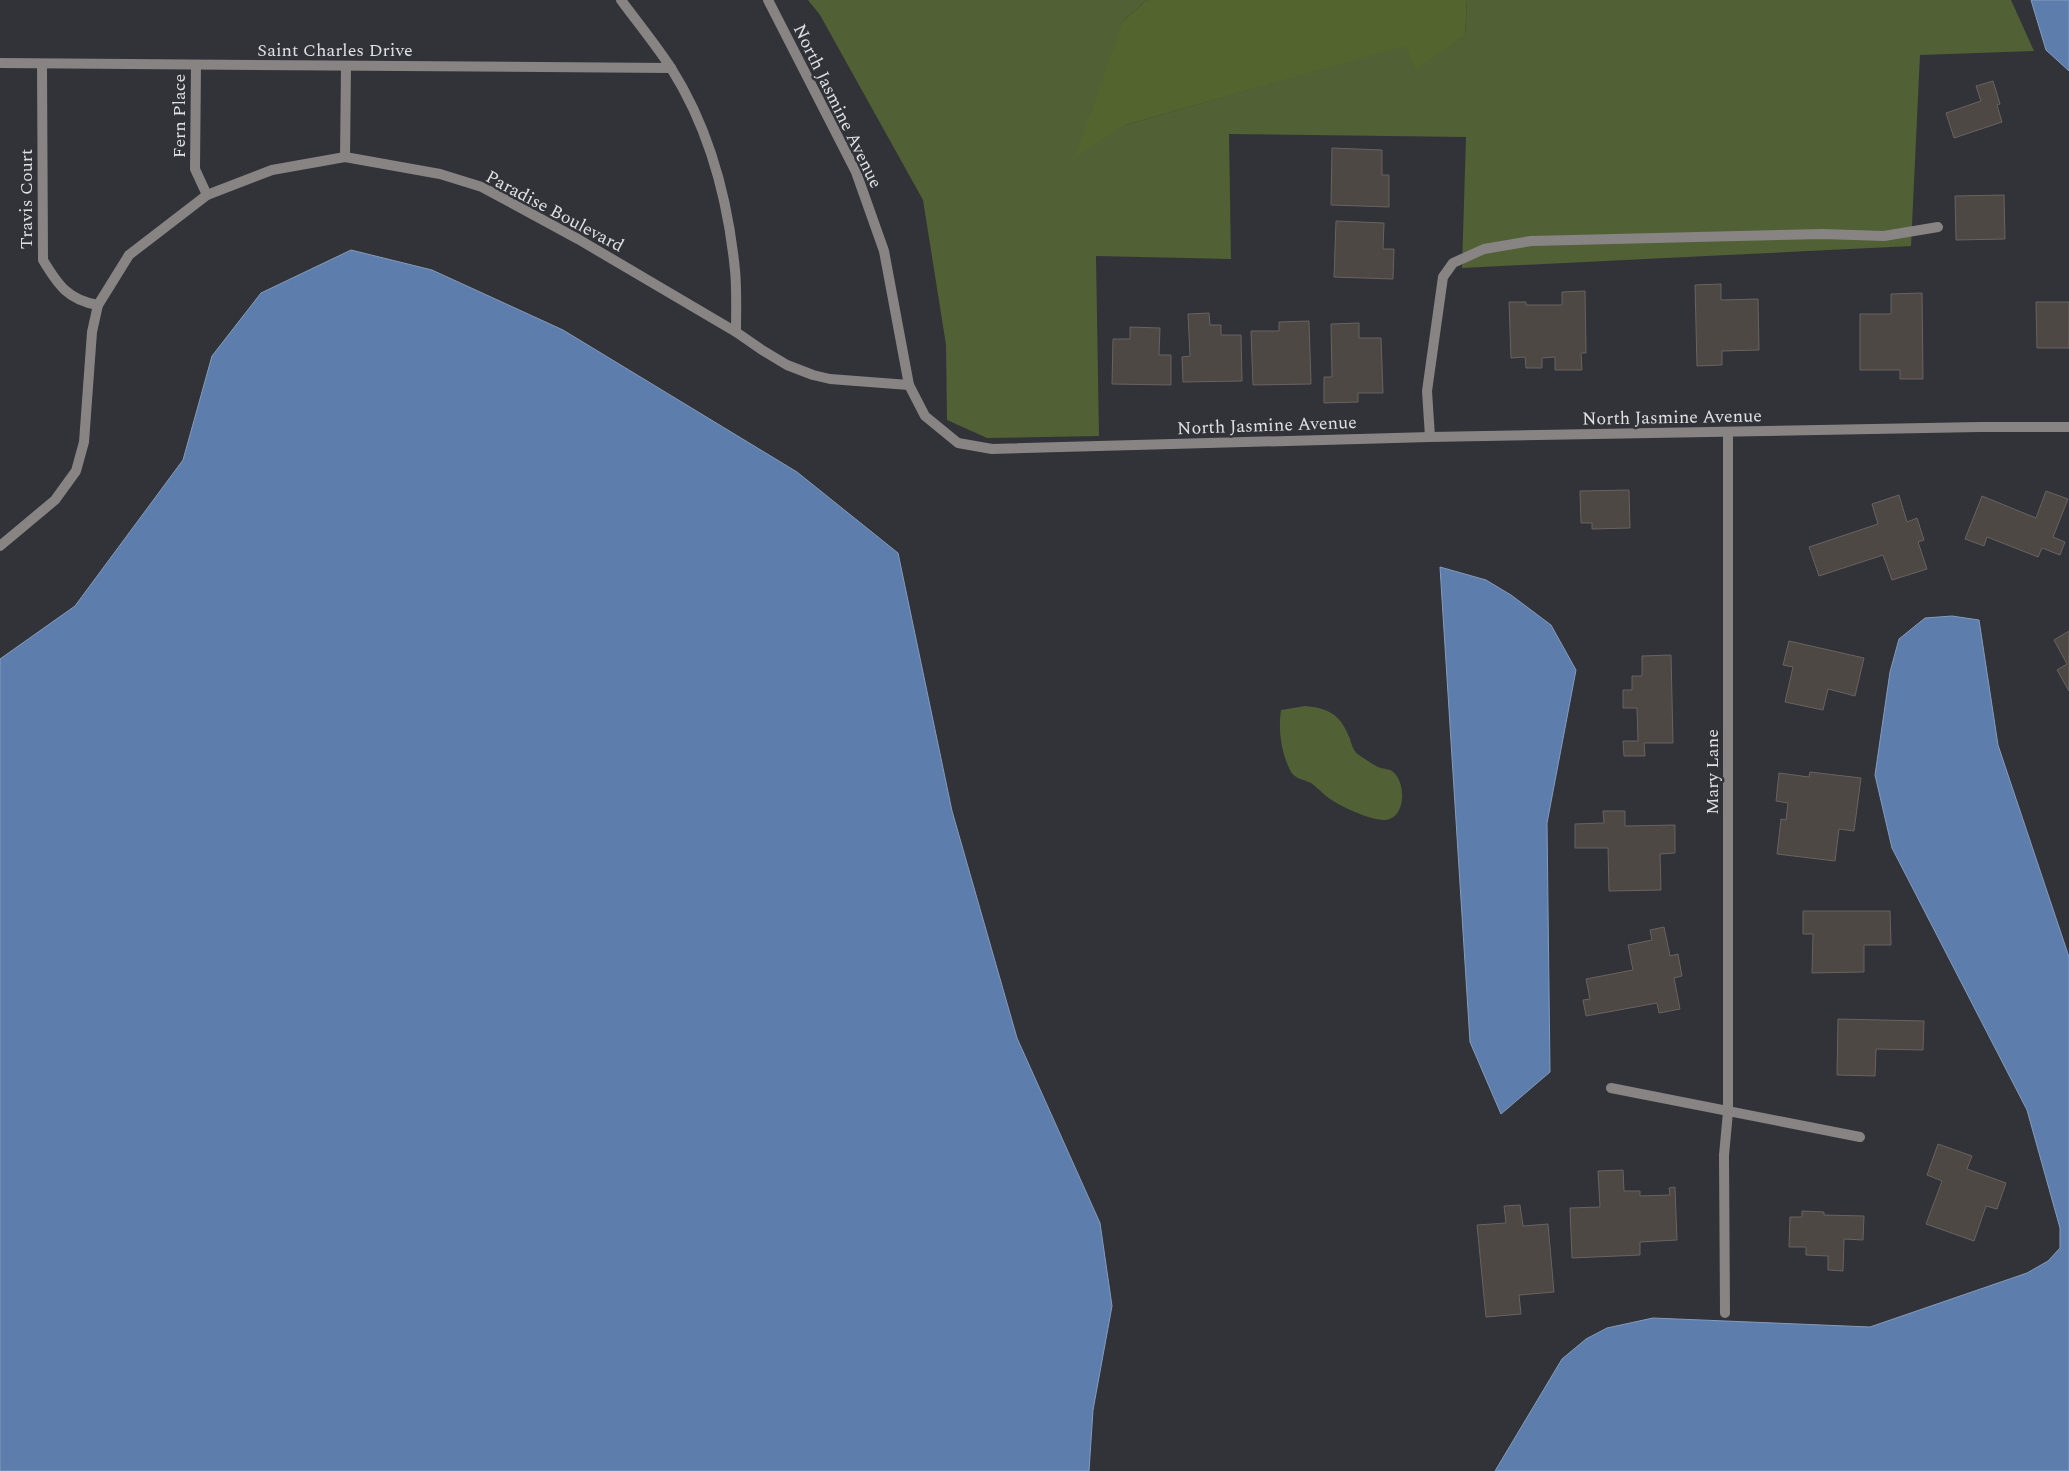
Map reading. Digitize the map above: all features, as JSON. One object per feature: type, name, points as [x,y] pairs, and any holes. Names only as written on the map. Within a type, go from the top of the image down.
[{"type":"street","points":[[621,0],[671,68],[703,131],[717,171],[735,270],[736,332]]},
{"type":"street","name":"North Jasmine Avenue","points":[[768,0],[856,172],[884,251],[909,385],[924,416],[958,443],[992,449],[1430,437],[2069,427]]},
{"type":"street","name":"Saint Charles Drive","points":[[0,63],[671,68]]},
{"type":"street","name":"Travis Court","points":[[42,64],[43,260],[55,280],[70,295],[82,302],[98,305]]},
{"type":"street","name":"Fern Place","points":[[196,65],[196,169],[207,195]]},
{"type":"street","points":[[345,157],[346,66]]},
{"type":"street","name":"Paradise Boulevard","points":[[0,546],[55,500],[76,471],[84,442],[92,332],[98,305],[129,255],[207,195],[272,170],[345,157],[440,174],[482,187],[578,239],[736,332],[778,360],[813,375],[848,382],[909,385]]},
{"type":"street","points":[[1430,437],[1427,391],[1443,277],[1453,263],[1484,249],[1531,241],[1823,234],[1884,236],[1938,227]]},
{"type":"street","name":"Mary Lane","points":[[1725,1313],[1724,1155],[1728,1112],[1728,432]]},
{"type":"street","points":[[1612,1088],[1860,1137]]},
{"type":"green space","points":[[808,0],[1147,0],[1123,21],[1125,125],[1405,45],[1415,68],[1465,37],[1467,0],[2011,0],[2034,51],[1920,55],[1911,246],[1462,268],[1466,137],[1229,134],[1231,259],[1096,256],[1099,436],[987,438],[947,420],[946,345],[923,200],[820,15]]},
{"type":"green space","points":[[1147,0],[1467,0],[1465,37],[1415,69],[1405,46],[1125,125],[1075,157],[1123,21]]},
{"type":"green space","points":[[1305,706],[1321,709],[1333,714],[1343,724],[1357,753],[1378,767],[1392,771],[1397,776],[1402,791],[1402,799],[1397,813],[1392,818],[1379,820],[1354,812],[1331,800],[1311,783],[1296,777],[1292,773],[1284,756],[1281,740],[1281,710]]},
{"type":"water","points":[[2031,0],[2069,0],[2069,71],[2046,50]]},
{"type":"water","points":[[351,250],[432,270],[563,330],[797,472],[898,553],[952,811],[1017,1038],[1100,1223],[1112,1306],[1093,1410],[1089,1471],[0,1471],[0,659],[75,606],[183,460],[212,356],[261,293]]},
{"type":"water","points":[[1440,567],[1486,580],[1511,595],[1551,625],[1576,670],[1547,823],[1550,1072],[1501,1114],[1470,1042]]},
{"type":"water","points":[[1952,616],[1979,620],[1998,745],[2069,957],[2069,1471],[1495,1471],[1562,1359],[1586,1339],[1607,1328],[1653,1318],[1870,1327],[2027,1273],[2048,1261],[2060,1248],[2060,1228],[2027,1110],[1892,848],[1875,775],[1890,672],[1899,639],[1925,618]]},
{"type":"building","points":[[1993,81],[2000,104],[1997,105],[2002,122],[1954,138],[1946,113],[1981,101],[1976,86]]},
{"type":"building","points":[[1332,148],[1382,150],[1382,175],[1389,175],[1389,207],[1331,205]]},
{"type":"building","points":[[2004,195],[2005,239],[1956,240],[1955,196]]},
{"type":"building","points":[[1336,221],[1384,223],[1383,249],[1394,249],[1393,279],[1334,277]]},
{"type":"building","points":[[1721,284],[1721,300],[1758,299],[1759,350],[1722,351],[1722,365],[1697,366],[1695,285]]},
{"type":"building","points":[[1585,291],[1586,353],[1581,353],[1582,370],[1555,370],[1555,357],[1542,358],[1542,368],[1526,368],[1525,357],[1511,358],[1509,302],[1526,302],[1526,305],[1562,305],[1562,292]]},
{"type":"building","points":[[1922,293],[1923,379],[1900,379],[1900,370],[1860,370],[1860,314],[1891,314],[1891,294]]},
{"type":"building","points":[[2036,302],[2069,302],[2069,348],[2037,348]]},
{"type":"building","points":[[1209,313],[1210,325],[1221,325],[1221,335],[1241,335],[1242,381],[1183,382],[1182,357],[1190,356],[1188,314]]},
{"type":"building","points":[[1309,321],[1311,384],[1253,385],[1251,331],[1279,331],[1279,322]]},
{"type":"building","points":[[1359,323],[1359,338],[1381,338],[1383,393],[1358,393],[1358,402],[1324,403],[1324,377],[1332,377],[1331,324]]},
{"type":"building","points":[[1130,327],[1160,328],[1159,355],[1171,355],[1171,385],[1112,384],[1113,339],[1130,339]]},
{"type":"building","points":[[1629,490],[1630,528],[1592,529],[1592,523],[1581,523],[1580,491]]},
{"type":"building","points":[[2046,491],[2068,499],[2053,537],[2065,542],[2060,555],[2042,548],[2038,557],[1987,537],[1984,546],[1965,539],[1982,496],[2036,518]]},
{"type":"building","points":[[1899,495],[1907,522],[1917,518],[1924,540],[1918,542],[1927,569],[1892,580],[1883,555],[1819,576],[1809,547],[1878,524],[1872,504]]},
{"type":"building","points":[[2069,631],[2069,691],[2057,670],[2067,664],[2054,640]]},
{"type":"building","points":[[1789,641],[1864,658],[1855,696],[1828,689],[1823,710],[1785,702],[1793,667],[1783,665]]},
{"type":"building","points":[[1671,655],[1673,743],[1644,743],[1645,756],[1624,756],[1623,741],[1638,741],[1637,708],[1623,708],[1623,690],[1632,690],[1632,676],[1642,676],[1642,656]]},
{"type":"building","points":[[1810,772],[1861,778],[1854,831],[1839,829],[1835,861],[1777,854],[1781,819],[1786,820],[1788,803],[1776,801],[1779,773],[1809,777]]},
{"type":"building","points":[[1603,811],[1625,811],[1625,826],[1675,825],[1675,853],[1660,854],[1661,890],[1609,891],[1608,848],[1575,848],[1575,824],[1604,823]]},
{"type":"building","points":[[1803,911],[1890,911],[1891,945],[1864,945],[1864,972],[1812,973],[1813,934],[1803,934]]},
{"type":"building","points":[[1664,927],[1670,956],[1678,954],[1682,976],[1674,978],[1680,1009],[1659,1013],[1657,1003],[1586,1016],[1583,1000],[1590,999],[1586,979],[1633,970],[1628,945],[1652,940],[1650,930]]},
{"type":"building","points":[[1838,1019],[1924,1021],[1923,1050],[1876,1049],[1875,1076],[1837,1075]]},
{"type":"building","points":[[1938,1144],[1972,1156],[1967,1169],[2006,1183],[1997,1209],[1986,1206],[1974,1241],[1926,1224],[1942,1181],[1927,1175]]},
{"type":"building","points":[[1623,1170],[1624,1191],[1640,1191],[1640,1196],[1670,1195],[1669,1188],[1675,1187],[1677,1240],[1640,1242],[1640,1255],[1572,1258],[1570,1208],[1600,1207],[1598,1171]]},
{"type":"building","points":[[1520,1205],[1523,1226],[1548,1224],[1554,1292],[1519,1295],[1521,1314],[1486,1317],[1477,1225],[1506,1223],[1504,1206]]},
{"type":"building","points":[[1802,1211],[1824,1212],[1824,1215],[1864,1216],[1863,1240],[1844,1239],[1843,1271],[1828,1270],[1828,1256],[1806,1255],[1806,1247],[1789,1247],[1790,1217],[1802,1217]]}]
